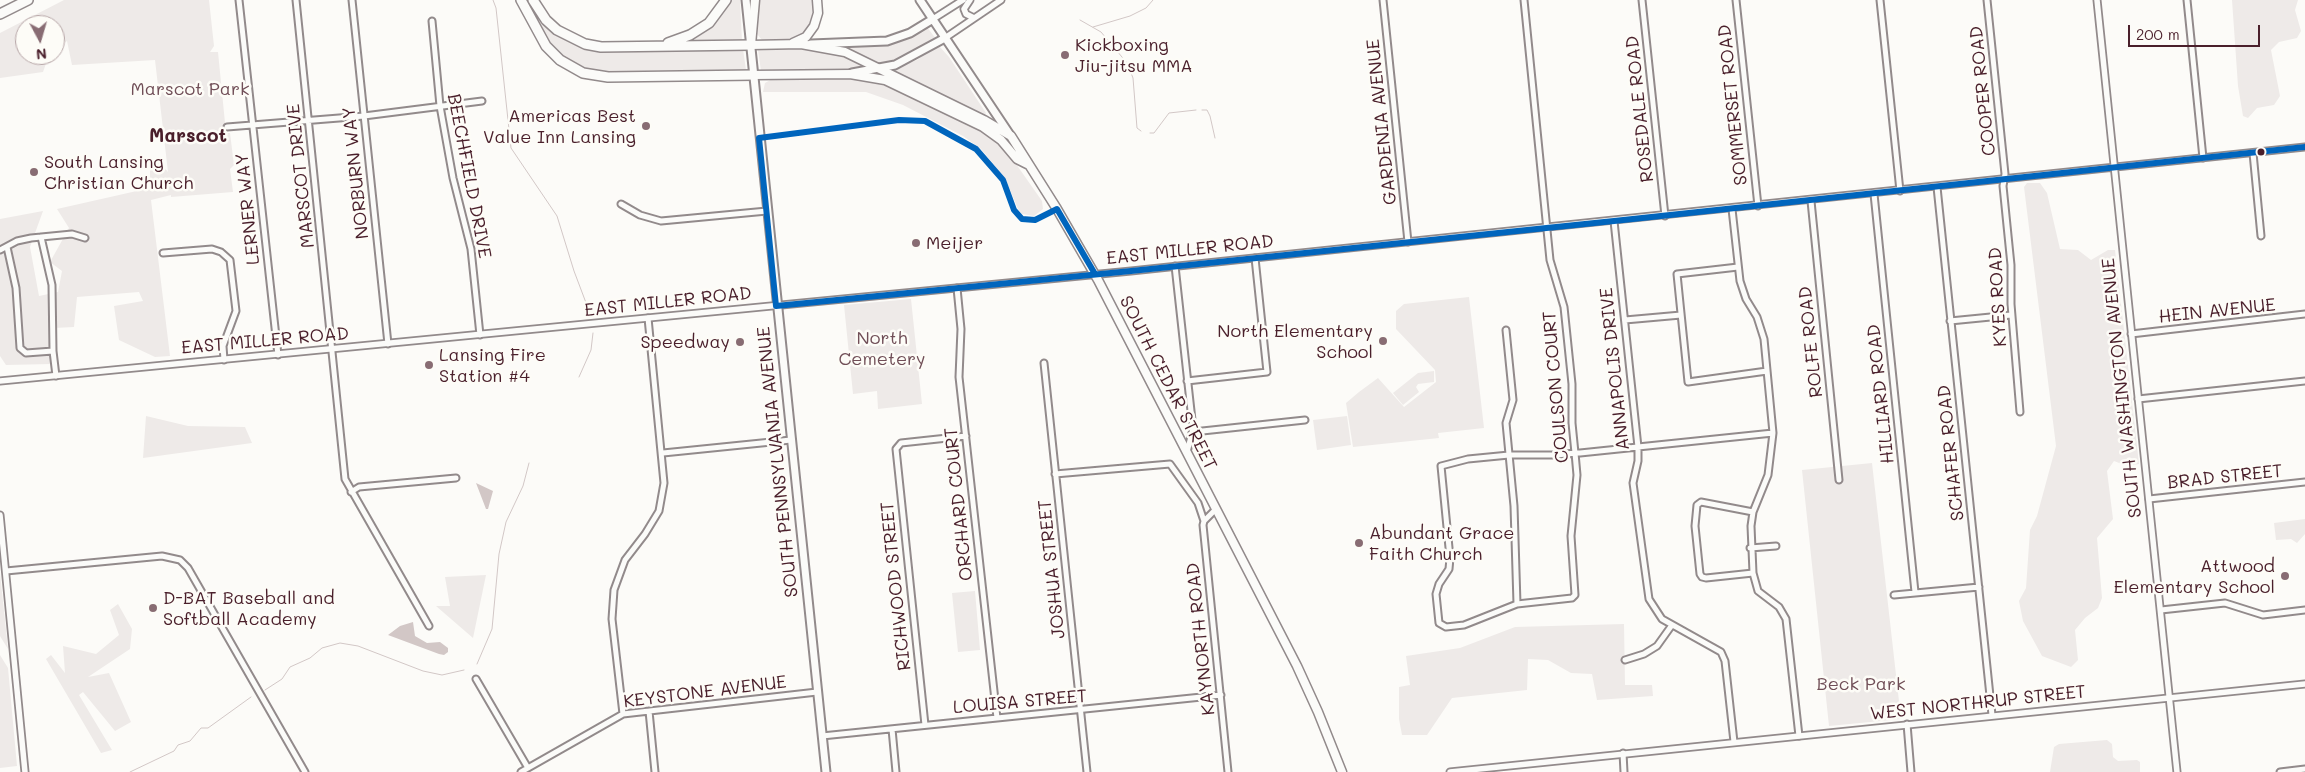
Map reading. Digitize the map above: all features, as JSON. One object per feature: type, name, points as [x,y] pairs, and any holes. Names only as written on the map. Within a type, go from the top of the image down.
[{"type":"highway","points":[[0,14],[28,0]]},
{"type":"highway","points":[[521,0],[540,37],[552,54],[570,67],[589,74],[608,77],[754,76]]},
{"type":"highway","points":[[532,0],[546,20],[557,30],[585,44],[601,47],[751,45]]},
{"type":"highway","points":[[656,46],[698,31],[709,23],[726,0]]},
{"type":"main road","name":"SOUTH PENNSYLVANIA AVENUE","points":[[746,0],[776,306],[826,772]]},
{"type":"main road","points":[[756,0],[751,45],[887,41],[910,33],[933,20]]},
{"type":"main road","points":[[788,44],[803,38],[813,29],[818,13],[817,0]]},
{"type":"main road","name":"SOUTH CEDAR STREET","points":[[920,0],[1011,136],[1095,274],[1310,693],[1342,772]]},
{"type":"main road","points":[[754,76],[850,74],[882,70],[908,60],[945,38]]},
{"type":"main road","points":[[801,44],[841,51],[984,120],[1011,136]]},
{"type":"main road","points":[[850,74],[890,81],[970,120],[992,133],[1017,159],[1030,166]]},
{"type":"street","name":"LERNER WAY","points":[[239,0],[278,355]]},
{"type":"street","name":"MARSCOT DRIVE","points":[[296,0],[345,478],[351,492],[429,626]]},
{"type":"street","name":"NORBURN WAY","points":[[352,0],[388,344]]},
{"type":"street","points":[[933,20],[963,0]]},
{"type":"street","points":[[970,0],[964,9],[966,14],[974,18]]},
{"type":"street","points":[[945,38],[1001,0]]},
{"type":"street","name":"GARDENIA AVENUE","points":[[1383,0],[1408,242]]},
{"type":"street","name":"COULSON COURT","points":[[1517,604],[1572,598],[1575,595],[1570,549],[1577,494],[1564,307],[1551,267],[1524,0]]},
{"type":"street","name":"ROSEDALE ROAD","points":[[1642,0],[1665,216]]},
{"type":"street","name":"SOMMERSET ROAD","points":[[1736,0],[1758,206]]},
{"type":"street","points":[[1880,0],[1900,191]]},
{"type":"street","name":"COOPER ROAD","points":[[1988,0],[2004,180]]},
{"type":"street","name":"SOUTH WASHINGTON AVENUE","points":[[2097,0],[2177,772]]},
{"type":"street","points":[[2186,0],[2203,158]]},
{"type":"street","name":"BEECHFIELD DRIVE","points":[[432,21],[440,106],[453,178],[471,249],[480,335]]},
{"type":"street","points":[[227,128],[364,116],[482,102]]},
{"type":"street","name":"EAST MILLER ROAD","points":[[0,381],[1255,258],[1811,201],[2305,147]]},
{"type":"street","points":[[2253,153],[2261,236]]},
{"type":"street","name":"KYES ROAD","points":[[2004,180],[2011,265],[2011,315],[2020,412]]},
{"type":"street","name":"SCHAFER ROAD","points":[[1937,187],[1992,715]]},
{"type":"street","name":"HILLIARD ROAD","points":[[1874,194],[1915,592]]},
{"type":"street","name":"ROLFE ROAD","points":[[1811,201],[1839,480]]},
{"type":"street","points":[[621,204],[640,215],[661,221],[767,211]]},
{"type":"street","points":[[1732,209],[1742,291],[1761,328],[1773,433],[1768,475],[1753,512],[1750,548],[1753,573],[1758,591],[1779,607],[1786,619],[1799,736]]},
{"type":"street","name":"ANNAPOLIS DRIVE","points":[[1614,221],[1638,447],[1638,461],[1633,483],[1649,599],[1656,613],[1672,625],[1721,652],[1725,661],[1734,742]]},
{"type":"street","points":[[0,250],[23,239],[41,236],[72,234],[85,238]]},
{"type":"street","points":[[41,236],[52,285],[53,351],[56,376]]},
{"type":"street","points":[[7,247],[16,288],[20,348],[26,353],[53,351]]},
{"type":"street","points":[[162,253],[212,249],[226,256],[233,268],[236,310],[223,346],[224,360]]},
{"type":"street","points":[[1187,381],[1267,372],[1255,258]]},
{"type":"street","points":[[1175,266],[1193,432],[1187,452]]},
{"type":"street","points":[[1738,268],[1677,274],[1688,382],[1767,371]]},
{"type":"street","name":"ORCHARD COURT","points":[[957,288],[961,328],[959,377],[997,718]]},
{"type":"street","name":"HEIN AVENUE","points":[[2131,334],[2305,314]]},
{"type":"street","points":[[1624,320],[1681,315]]},
{"type":"street","points":[[1950,321],[2011,315]]},
{"type":"street","points":[[623,714],[612,602],[617,578],[625,560],[645,534],[659,511],[664,483],[663,453],[648,318]]},
{"type":"street","points":[[1506,330],[1513,400],[1506,423],[1509,455],[1514,506],[1517,604],[1464,625],[1441,625],[1438,620],[1436,594],[1439,584],[1449,569],[1450,558],[1441,466],[1468,460],[1509,455],[1557,456],[1773,433]]},
{"type":"street","name":"JOSHUA STREET","points":[[1044,364],[1087,772]]},
{"type":"street","points":[[2138,399],[2305,381]]},
{"type":"street","points":[[1193,432],[1305,420]]},
{"type":"street","name":"RICHWOOD STREET","points":[[925,725],[895,452],[897,446],[901,443],[966,436]]},
{"type":"street","points":[[663,453],[791,440]]},
{"type":"street","name":"KAYNORTH ROAD","points":[[1055,474],[1166,462],[1173,466],[1198,503],[1204,521],[1228,772]]},
{"type":"street","points":[[351,492],[359,487],[456,478]]},
{"type":"street","name":"BRAD STREET","points":[[2149,499],[2305,482]]},
{"type":"street","points":[[1753,512],[1705,501],[1698,505],[1695,533],[1700,574],[1706,578],[1753,573]]},
{"type":"street","points":[[1204,521],[1216,509]]},
{"type":"street","points":[[0,515],[25,772]]},
{"type":"street","points":[[1750,548],[1776,546]]},
{"type":"street","points":[[6,571],[162,556],[180,560],[188,568],[305,772]]},
{"type":"street","points":[[1894,595],[1980,587]]},
{"type":"street","points":[[2161,610],[2225,603],[2263,614],[2305,610]]},
{"type":"street","points":[[1625,660],[1644,654],[1657,646],[1672,625]]},
{"type":"street","points":[[476,679],[528,768]]},
{"type":"street","name":"WEST NORTHRUP STREET","points":[[1450,772],[2305,684]]},
{"type":"street","name":"KEYSTONE AVENUE","points":[[521,772],[623,714],[817,692]]},
{"type":"street","name":"LOUISA STREET","points":[[822,736],[1221,694]]},
{"type":"street","points":[[649,712],[655,772]]},
{"type":"street","points":[[1907,724],[1912,772]]},
{"type":"street","points":[[892,728],[896,772]]},
{"type":"street","points":[[1623,753],[1624,772]]},
{"type":"street","points":[[2280,772],[2305,769]]},
{"type":"green space","name":"Marscot Park","points":[[64,0],[209,0],[214,46],[210,52],[218,52],[226,133],[230,133],[234,165],[230,169],[233,192],[171,197],[171,195],[151,200],[170,356],[155,357],[119,340],[114,306],[143,301],[139,292],[77,297],[74,327],[54,328],[51,364],[6,365],[0,356],[0,219],[43,211],[30,247],[39,296],[58,292],[62,271],[50,262],[69,228],[57,209],[150,188],[150,166],[158,160],[168,172],[155,60],[72,65],[67,41],[65,42],[65,15],[35,15]]},
{"type":"green space","points":[[525,0],[529,0],[551,29],[562,38],[584,47],[743,49],[746,70],[611,74],[584,69],[566,60],[550,46]]},
{"type":"green space","points":[[729,0],[740,0],[742,41],[683,41]]},
{"type":"green space","points":[[758,0],[813,0],[815,9],[812,24],[804,35],[795,39],[762,40],[757,34],[756,27]]},
{"type":"green space","points":[[2232,0],[2298,0],[2295,10],[2301,31],[2297,38],[2279,42],[2271,50],[2280,96],[2274,105],[2257,108],[2248,118],[2243,116],[2238,86]]},
{"type":"green space","points":[[15,25],[15,65],[45,65],[43,72],[0,78],[0,33]]},
{"type":"green space","points":[[927,27],[936,39],[897,61],[880,66],[838,46],[877,44]]},
{"type":"green space","points":[[935,47],[940,47],[949,57],[986,113],[984,116],[891,70],[917,60]]},
{"type":"green space","points":[[763,48],[807,48],[842,54],[868,66],[865,69],[761,71],[758,50]]},
{"type":"green space","points":[[774,78],[860,78],[887,84],[986,133],[998,142],[1042,201],[1043,209],[1034,216],[1022,214],[1005,178],[981,149],[963,136],[903,105],[866,92],[763,92],[765,83]]},
{"type":"green space","points":[[2027,183],[2040,183],[2047,193],[2060,249],[2078,250],[2091,260],[2108,250],[2115,250],[2139,464],[2127,466],[2114,461],[2107,471],[2113,519],[2097,538],[2102,598],[2098,608],[2085,618],[2075,630],[2078,660],[2071,667],[2042,656],[2023,621],[2019,601],[2026,588],[2030,530],[2037,516],[2056,446],[2024,187]]},
{"type":"green space","points":[[1469,297],[1484,428],[1438,433],[1439,438],[1353,447],[1346,403],[1359,392],[1378,378],[1404,407],[1436,382],[1435,370],[1396,329],[1396,311],[1404,304]]},
{"type":"green space","name":"North Cemetery","points":[[911,299],[922,404],[878,409],[877,391],[853,394],[844,305]]},
{"type":"green space","points":[[1434,371],[1434,382],[1418,384],[1416,387],[1419,392],[1403,405],[1393,393],[1418,373]]},
{"type":"green space","points":[[146,416],[188,426],[245,427],[252,443],[143,458]]},
{"type":"green space","points":[[1347,416],[1351,445],[1317,450],[1313,420]]},
{"type":"green space","name":"Beck Park","points":[[1872,463],[1901,719],[1829,726],[1802,470]]},
{"type":"green space","points":[[2305,519],[2305,534],[2297,543],[2291,539],[2276,540],[2274,523]]},
{"type":"green space","points":[[0,573],[8,649],[0,636]]},
{"type":"green space","points":[[486,575],[473,638],[436,606],[450,606],[445,577]]},
{"type":"green space","points":[[975,591],[980,650],[958,652],[952,593]]},
{"type":"green space","points":[[118,604],[132,629],[130,649],[88,677],[109,673],[131,722],[115,731],[83,692],[79,695],[112,750],[101,753],[46,659],[51,655],[65,673],[63,646],[96,654],[119,635],[110,610]]},
{"type":"green space","points":[[1624,624],[1625,685],[1652,685],[1653,696],[1597,700],[1592,674],[1571,673],[1548,660],[1528,659],[1527,690],[1452,698],[1427,735],[1402,735],[1399,719],[1399,687],[1410,685],[1406,656],[1460,648],[1515,627]]},
{"type":"green space","points":[[0,655],[8,668],[17,766],[0,768]]},
{"type":"green space","points":[[2107,740],[2112,744],[2113,757],[2118,761],[2137,760],[2140,762],[2140,772],[2050,772],[2054,747],[2059,744]]},
{"type":"shaded area","points":[[476,483],[493,491],[488,509],[486,509]]},
{"type":"shaded area","points":[[413,622],[415,636],[427,643],[440,642],[448,648],[448,652],[444,655],[439,654],[388,635],[400,626]]},
{"type":"waterway","points":[[493,0],[496,8],[511,148],[557,216],[574,271],[591,316]]},
{"type":"waterway","points":[[1093,27],[1130,16],[1146,8],[1153,0]]},
{"type":"waterway","points":[[1080,20],[1101,32],[1127,63],[1133,78],[1137,128],[1141,131]]},
{"type":"waterway","points":[[1150,133],[1154,133],[1169,113],[1196,110]]},
{"type":"waterway","points":[[1202,110],[1207,110],[1210,116],[1215,138]]},
{"type":"waterway","points":[[579,377],[591,350],[593,333]]},
{"type":"waterway","points":[[477,664],[492,629],[499,554],[506,522],[523,486],[529,463]]},
{"type":"waterway","points":[[265,690],[282,679],[290,667],[310,658],[322,648],[340,643],[358,646],[423,671],[442,675],[464,670]]},
{"type":"waterway","points":[[130,772],[174,751],[178,745],[190,741],[201,728],[208,728],[251,697]]},
{"type":"transit line","points":[[1095,274],[1057,209],[1035,220],[1022,219],[1014,210],[1003,180],[976,149],[925,121],[899,120],[759,138],[776,306],[1131,271],[1614,221],[2305,147]]},
{"type":"place","name":"Kickboxing Jiu-jitsu MMA","points":[[1065,55]]},
{"type":"place","name":"Americas Best Value Inn Lansing","points":[[646,126]]},
{"type":"place","name":"South Lansing Christian Church","points":[[34,172]]},
{"type":"place","name":"Meijer","points":[[916,243]]},
{"type":"place","name":"North Elementary School","points":[[1383,341]]},
{"type":"place","name":"Speedway","points":[[740,342]]},
{"type":"place","name":"Lansing Fire Station #4","points":[[429,365]]},
{"type":"place","name":"Abundant Grace Faith Church","points":[[1359,543]]},
{"type":"place","name":"Attwood Elementary School","points":[[2285,576]]},
{"type":"place","name":"D-BAT Baseball and Softball Academy","points":[[153,608]]},
{"type":"district","name":"Marscot","points":[[188,136]]}]
